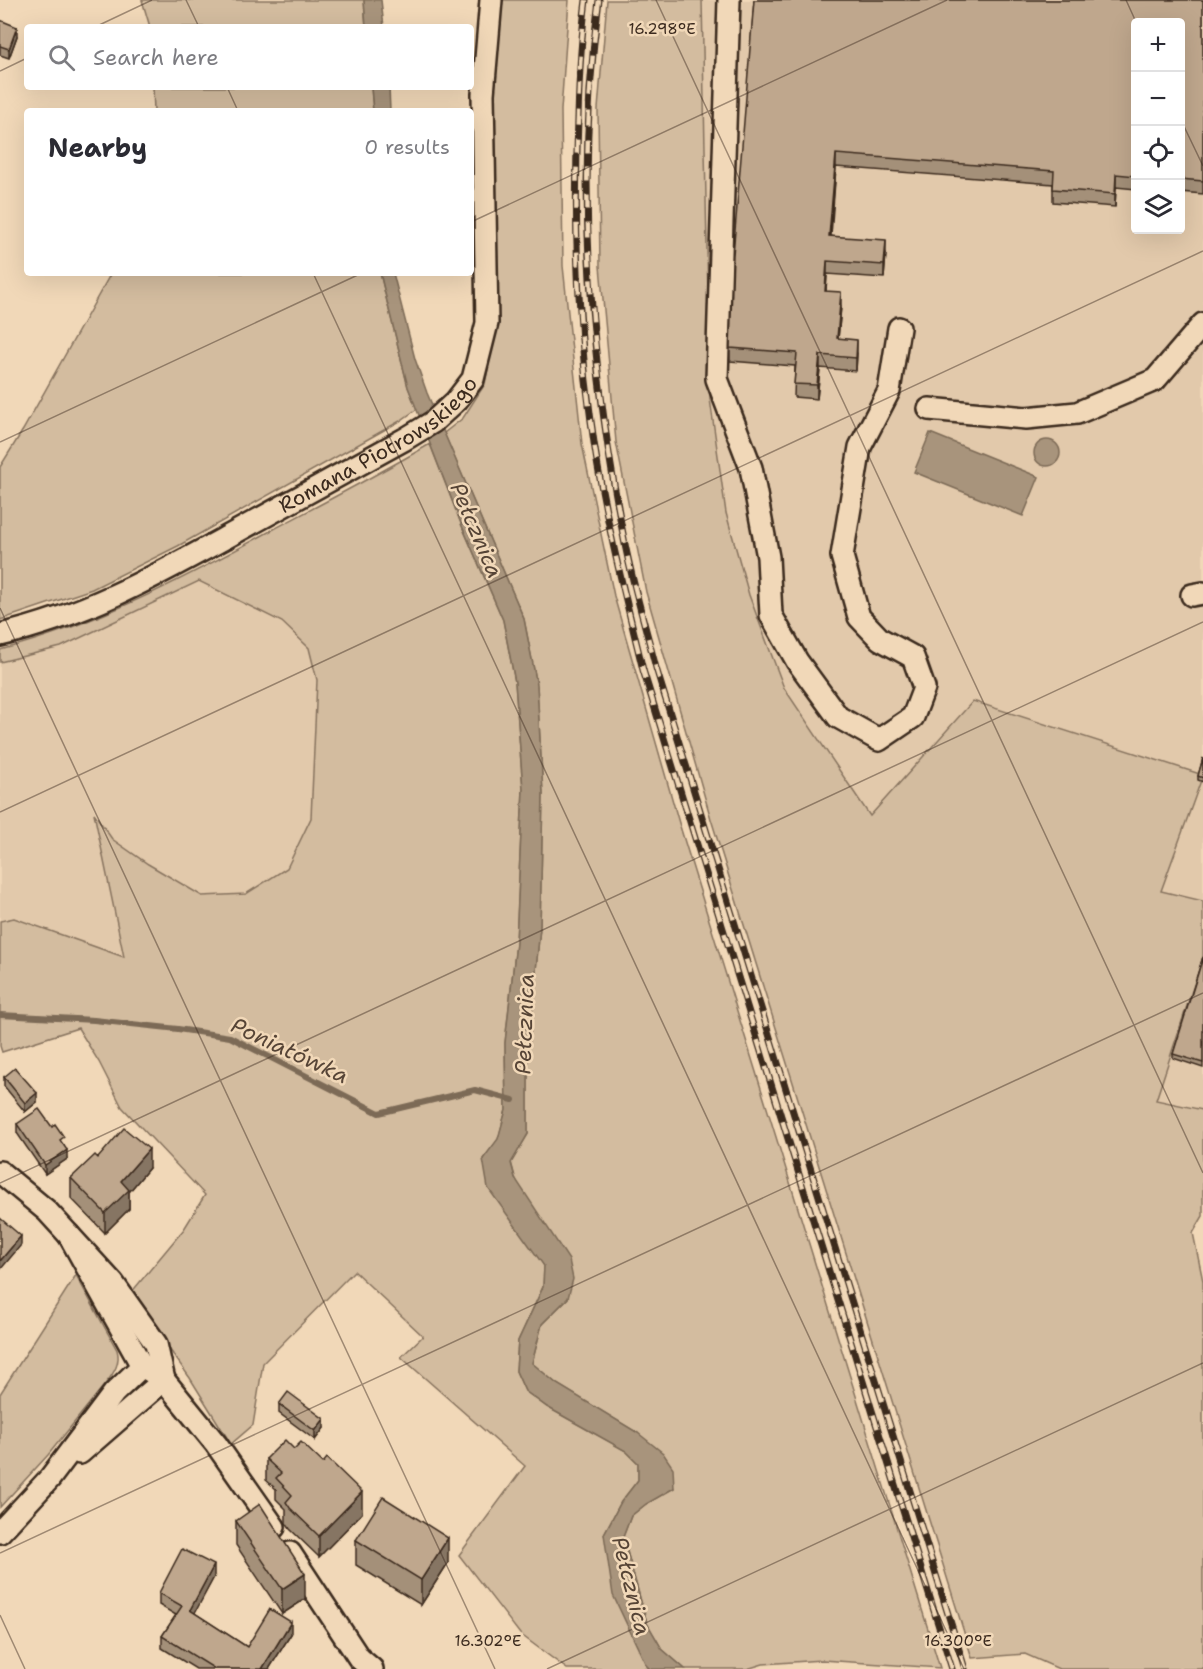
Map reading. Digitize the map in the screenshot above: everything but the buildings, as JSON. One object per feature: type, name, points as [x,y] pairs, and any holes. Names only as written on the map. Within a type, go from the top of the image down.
[{"type":"street","name":"Romana Piotrowskiego","points":[[0,634],[37,626],[98,604],[151,578],[405,439],[433,422],[456,401],[473,379],[487,323],[483,94],[491,0]]},
{"type":"street","points":[[729,0],[717,379],[751,468],[768,557],[771,615],[796,661],[838,717],[879,740],[913,717],[924,688],[913,657],[880,639],[858,617],[842,556],[860,447],[889,391],[899,328]]},
{"type":"street","points":[[928,409],[1026,418],[1077,412],[1155,380],[1203,324]]},
{"type":"street","points":[[0,1172],[47,1211],[113,1284],[156,1344],[164,1380]]},
{"type":"street","points":[[69,1235],[142,1366],[164,1380],[222,1452],[355,1651],[372,1669]]},
{"type":"street","points":[[0,1532],[50,1478],[114,1393],[142,1366]]},
{"type":"street","points":[[50,1478],[164,1380]]},
{"type":"shaded area","points":[[142,0],[364,0],[366,24],[149,24]]},
{"type":"shaded area","points":[[501,0],[569,0],[561,110],[563,266],[582,444],[614,596],[679,823],[940,1668],[822,1660],[763,1664],[747,1669],[685,1669],[662,1649],[647,1623],[623,1537],[631,1516],[646,1504],[674,1488],[638,1433],[557,1384],[532,1363],[542,1324],[568,1298],[515,1177],[511,1162],[528,1134],[528,1057],[540,927],[543,794],[537,685],[524,619],[444,433],[463,418],[485,384],[497,323],[493,94]]},
{"type":"shaded area","points":[[607,0],[702,0],[710,399],[726,513],[749,595],[784,688],[870,816],[973,701],[1203,775],[1161,891],[1203,901],[1203,957],[1156,1100],[1203,1110],[1203,1216],[1193,1233],[1203,1281],[1203,1669],[1059,1669],[1025,1654],[972,1658],[711,819],[646,592],[616,442],[600,266],[598,109]]},
{"type":"shaded area","points":[[702,0],[1203,0],[1203,775],[973,701],[871,817],[784,688],[749,595],[726,513],[710,399]]},
{"type":"shaded area","points":[[153,90],[371,90],[373,108],[154,108]]},
{"type":"shaded area","points":[[109,276],[381,276],[408,387],[417,409],[400,421],[178,546],[92,589],[0,620],[0,467]]},
{"type":"shaded area","points":[[430,444],[462,526],[503,620],[515,682],[523,789],[516,943],[505,1043],[506,1110],[498,1140],[483,1159],[544,1266],[543,1287],[518,1341],[516,1371],[525,1391],[547,1407],[626,1451],[638,1463],[638,1480],[621,1502],[604,1534],[646,1665],[650,1669],[567,1669],[520,1634],[459,1555],[525,1466],[401,1357],[423,1336],[354,1271],[263,1363],[253,1425],[231,1444],[190,1378],[130,1294],[184,1229],[205,1195],[122,1107],[99,1062],[78,1028],[2,1052],[0,1046],[0,921],[14,918],[124,957],[94,813],[112,839],[148,864],[202,896],[246,894],[287,868],[311,818],[317,680],[309,648],[282,622],[199,581],[61,647],[0,662],[0,650],[72,627],[175,582]]},
{"type":"shaded area","points":[[199,581],[282,622],[309,648],[317,680],[311,818],[287,868],[246,894],[202,896],[148,864],[112,839],[95,815],[124,958],[15,918],[0,921],[0,662],[61,647]]},
{"type":"shaded area","points":[[1203,777],[1203,901],[1161,891]]},
{"type":"shaded area","points":[[1203,957],[1203,1110],[1156,1100]]},
{"type":"shaded area","points":[[76,1275],[117,1350],[117,1363],[109,1379],[48,1455],[0,1507],[0,1394]]},
{"type":"water","points":[[364,0],[381,0],[384,24],[366,24]]},
{"type":"water","points":[[371,90],[389,90],[390,108],[373,108]]},
{"type":"water","name":"Pełcznica","points":[[381,276],[394,276],[415,359],[427,393],[524,619],[537,685],[543,794],[540,927],[528,1057],[528,1134],[511,1163],[515,1178],[569,1260],[573,1279],[568,1298],[542,1324],[532,1363],[557,1384],[638,1433],[663,1453],[673,1468],[674,1488],[646,1504],[631,1516],[623,1537],[647,1623],[662,1649],[685,1669],[650,1669],[646,1665],[613,1595],[604,1534],[621,1502],[638,1480],[638,1463],[626,1451],[547,1407],[525,1391],[516,1371],[518,1341],[543,1287],[544,1266],[488,1188],[483,1159],[498,1139],[506,1110],[505,1043],[516,943],[523,789],[515,682],[503,620],[462,526],[408,387]]},
{"type":"water","points":[[930,433],[1039,477],[1023,516],[914,472]]},
{"type":"water","points":[[1047,440],[1056,444],[1060,453],[1056,462],[1047,466],[1038,462],[1034,453],[1038,444]]},
{"type":"waterway","name":"Poniatówka","points":[[0,1015],[94,1020],[230,1037],[379,1113],[475,1090],[513,1100]]},
{"type":"railway","points":[[586,0],[578,103],[576,194],[578,270],[586,383],[601,484],[614,547],[643,670],[952,1669]]},
{"type":"railway","points":[[599,0],[588,134],[587,202],[590,271],[602,406],[627,555],[656,668],[965,1669]]}]
